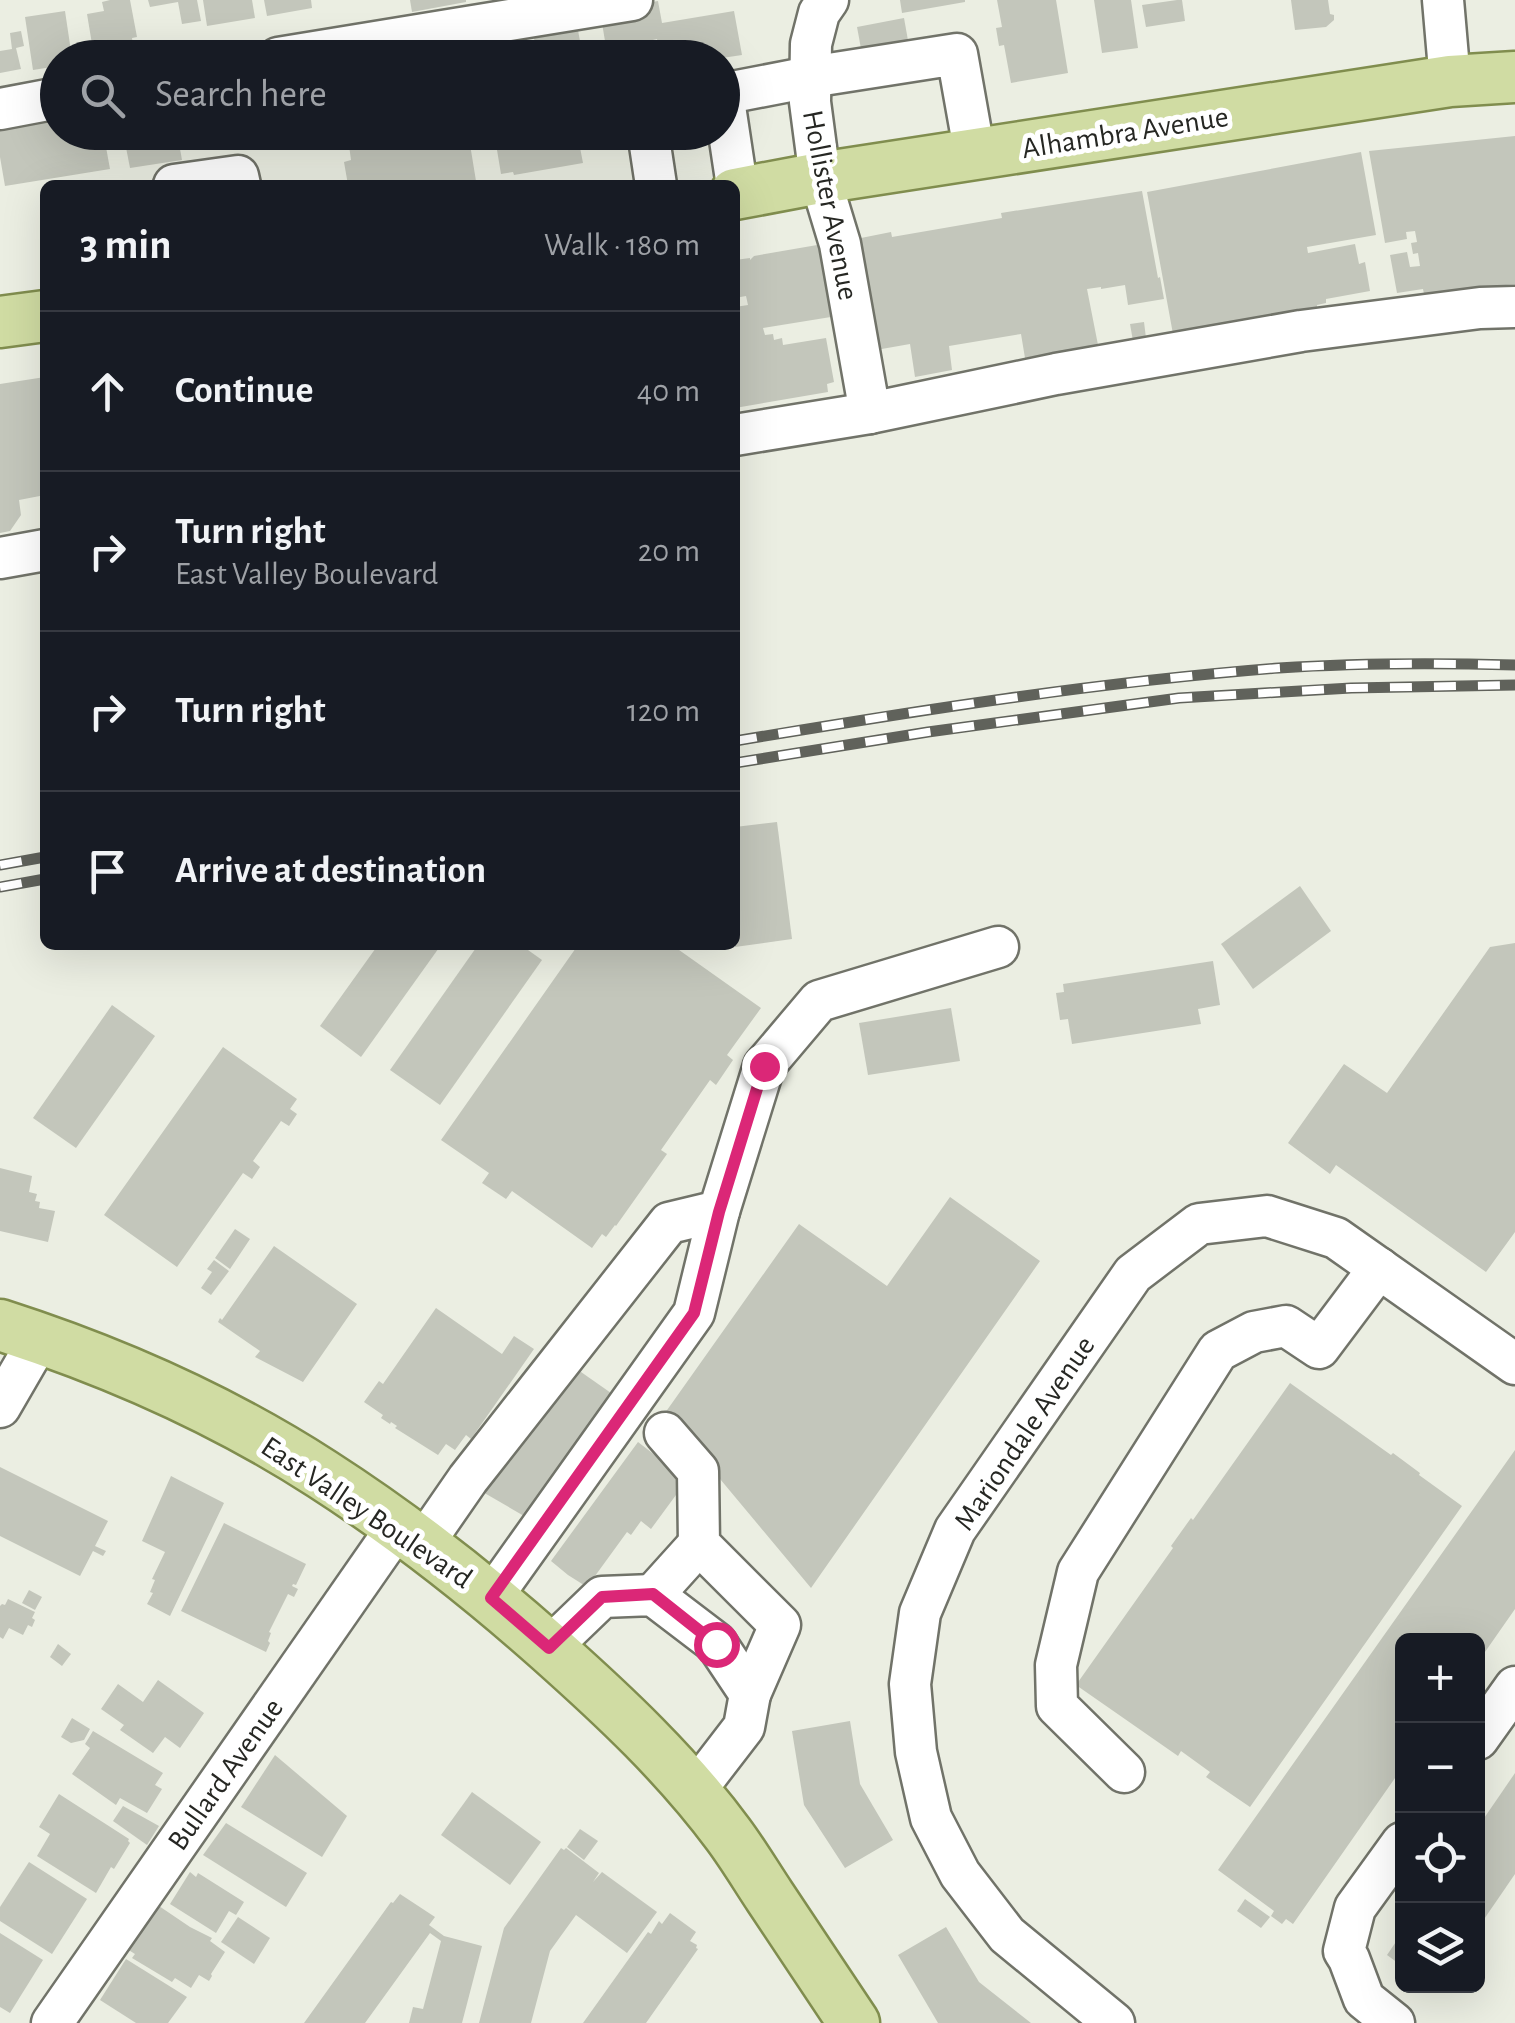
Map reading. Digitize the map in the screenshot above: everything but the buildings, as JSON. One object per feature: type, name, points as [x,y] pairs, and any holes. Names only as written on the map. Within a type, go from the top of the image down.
[{"type":"main road","name":"Alhambra Avenue","points":[[740,192],[1450,81],[1515,77]]},
{"type":"main road","points":[[0,322],[40,317]]},
{"type":"main road","name":"East Valley Boulevard","points":[[20,1331],[178,1395],[253,1434],[320,1473],[410,1535],[491,1598],[606,1698],[694,1792],[729,1835],[854,2023]]},
{"type":"street","points":[[388,40],[632,0]]},
{"type":"street","points":[[1443,0],[1450,81]]},
{"type":"street","name":"Hollister Avenue","points":[[818,4],[811,44],[810,102],[820,178],[840,244],[870,413]]},
{"type":"street","points":[[740,91],[957,54],[975,155]]},
{"type":"street","points":[[0,109],[40,101]]},
{"type":"street","points":[[651,150],[655,180]]},
{"type":"street","points":[[730,150],[734,180]]},
{"type":"street","points":[[210,180],[238,176],[239,180]]},
{"type":"street","points":[[740,434],[1302,331],[1480,308],[1515,308]]},
{"type":"street","points":[[0,558],[40,551]]},
{"type":"street","points":[[491,1598],[694,1313],[719,1212],[764,1066],[819,1001],[998,946]]},
{"type":"street","name":"Bullard Avenue","points":[[52,2023],[410,1535],[468,1479],[669,1223],[719,1212]]},
{"type":"street","name":"Mariondale Avenue","points":[[1114,2023],[1007,1935],[960,1874],[931,1818],[916,1752],[910,1684],[920,1613],[955,1530],[1133,1274],[1199,1224],[1267,1216],[1336,1238],[1515,1364]]},
{"type":"street","points":[[1124,1772],[1058,1706],[1056,1666],[1078,1572],[1218,1351],[1254,1332],[1286,1326],[1319,1348],[1378,1268]]},
{"type":"street","points":[[0,1407],[20,1331]]},
{"type":"street","points":[[653,1594],[699,1544],[698,1471],[664,1433]]},
{"type":"street","points":[[694,1792],[744,1727],[750,1694],[780,1625],[699,1544]]},
{"type":"street","points":[[549,1648],[602,1597],[653,1594],[716,1644],[750,1694]]},
{"type":"street","points":[[1485,1729],[1515,1687]]},
{"type":"street","points":[[1394,2023],[1364,1999],[1344,1951],[1356,1908],[1395,1853]]},
{"type":"railway","points":[[740,740],[1006,698],[1211,674],[1338,665],[1515,665]]},
{"type":"railway","points":[[740,762],[1179,698],[1351,688],[1515,685]]},
{"type":"railway","points":[[0,865],[40,858]]},
{"type":"railway","points":[[0,887],[40,880]]},
{"type":"route","points":[[716,1644],[653,1594],[602,1597],[549,1648],[491,1598],[694,1313],[719,1212],[764,1066]]}]
